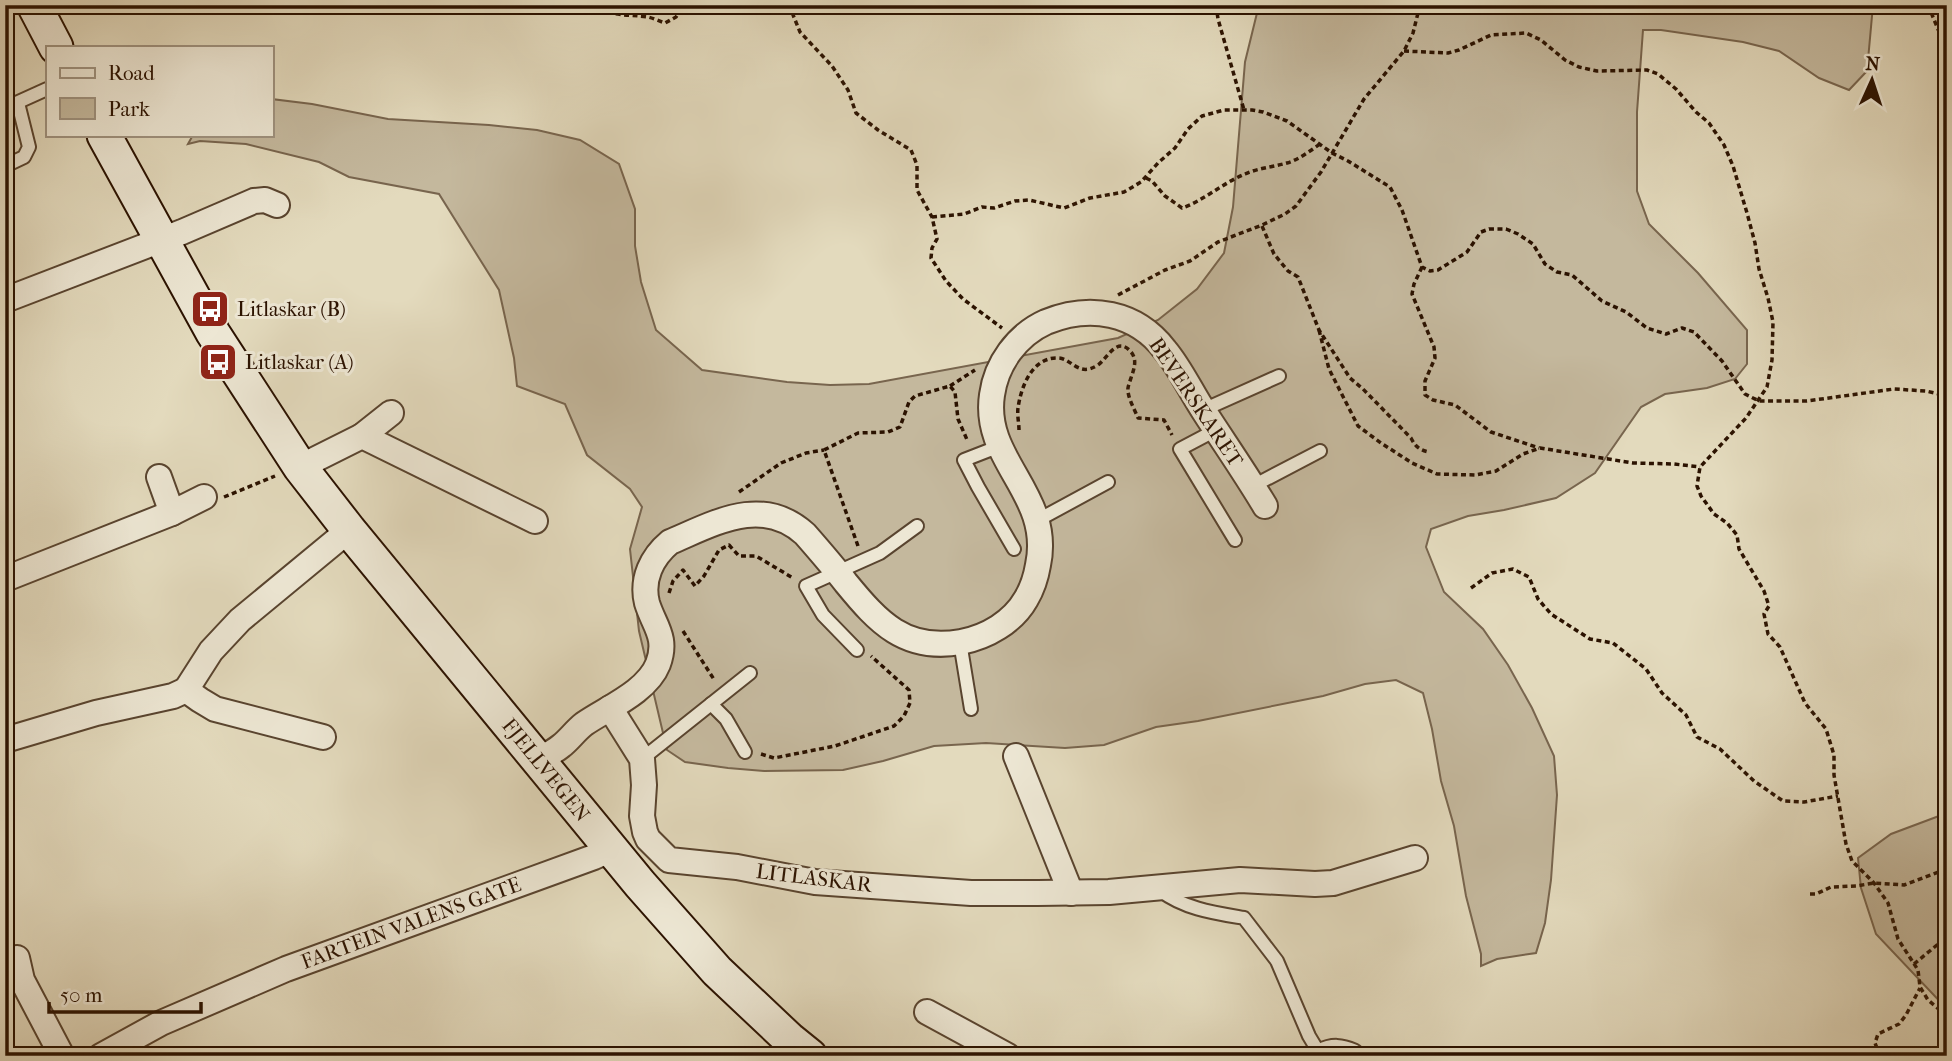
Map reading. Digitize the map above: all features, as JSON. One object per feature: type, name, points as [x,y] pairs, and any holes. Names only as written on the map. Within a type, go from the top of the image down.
[{"type":"main road","points":[[34,5],[55,46]]},
{"type":"main road","name":"FJELLVEGEN","points":[[105,136],[214,333],[300,467],[610,850],[717,971],[810,1056]]},
{"type":"street","points":[[5,300],[162,240],[254,201],[265,200],[277,205]]},
{"type":"street","name":"BEVERSKARET","points":[[538,760],[561,746],[585,724],[645,684],[658,664],[661,641],[646,595],[648,573],[654,558],[670,542],[728,518],[769,514],[790,522],[805,534],[868,610],[891,630],[913,640],[960,642],[992,631],[1006,622],[1029,595],[1036,576],[1041,539],[1038,520],[996,439],[992,422],[992,394],[1001,366],[1014,346],[1030,331],[1055,319],[1083,313],[1113,314],[1140,325],[1152,335],[1175,362],[1259,496]]},
{"type":"street","points":[[300,467],[362,436],[391,413]]},
{"type":"street","points":[[362,436],[535,521]]},
{"type":"street","points":[[159,477],[172,513]]},
{"type":"street","points":[[5,579],[172,513],[204,497]]},
{"type":"street","points":[[5,740],[96,713],[173,696],[186,690],[211,651],[240,620],[349,530]]},
{"type":"street","points":[[186,690],[215,709],[323,737]]},
{"type":"street","points":[[610,708],[642,760]]},
{"type":"street","points":[[1016,756],[1071,893]]},
{"type":"street","name":"LITLASKAR","points":[[642,760],[642,816],[645,832],[648,839],[669,860],[737,867],[815,882],[971,893],[1109,892],[1240,880],[1315,884],[1333,883],[1415,858]]},
{"type":"street","name":"FARTEIN VALENS GATE","points":[[101,1056],[161,1023],[286,969],[610,850]]},
{"type":"street","points":[[17,958],[22,980],[62,1056]]},
{"type":"street","points":[[927,1012],[1008,1056]]},
{"type":"street","points":[[1321,1056],[1340,1051],[1352,1056]]},
{"type":"lane","points":[[5,166],[24,157],[29,147],[11,105],[46,89]]},
{"type":"lane","points":[[1235,540],[1180,449],[1209,420],[1279,376]]},
{"type":"lane","points":[[1000,446],[964,460],[1014,549]]},
{"type":"lane","points":[[1259,496],[1320,451]]},
{"type":"lane","points":[[1038,520],[1108,482]]},
{"type":"lane","points":[[857,650],[823,615],[806,586],[880,553],[917,526]]},
{"type":"lane","points":[[960,642],[971,709]]},
{"type":"lane","points":[[642,760],[750,673]]},
{"type":"lane","points":[[711,704],[726,719],[745,752]]},
{"type":"lane","points":[[1158,888],[1175,899],[1206,911],[1244,918],[1277,961],[1309,1036],[1321,1056]]},
{"type":"path","points":[[592,5],[602,11],[648,17],[665,23],[676,17],[684,5]]},
{"type":"path","points":[[789,5],[800,32],[832,66],[848,90],[856,113],[911,150],[917,165],[918,190],[932,217],[937,239],[931,258],[954,290],[1001,327],[1014,346]]},
{"type":"path","points":[[1216,5],[1244,110]]},
{"type":"path","points":[[1113,314],[1118,295],[1165,270],[1190,261],[1225,239],[1285,214],[1296,206],[1314,183],[1364,99],[1404,51],[1420,5]]},
{"type":"path","points":[[1928,5],[1947,51]]},
{"type":"path","points":[[1404,51],[1448,53],[1491,35],[1526,33],[1541,40],[1565,60],[1579,67],[1597,72],[1647,70],[1658,74],[1709,123],[1724,145],[1750,223],[1768,298],[1773,322],[1772,360],[1767,387],[1759,401],[1700,467],[1697,486],[1714,514],[1727,523],[1737,535],[1739,549],[1764,591],[1769,606],[1763,614],[1768,635],[1780,647],[1805,703],[1826,729],[1834,755],[1834,775],[1846,844],[1852,860],[1874,883],[1888,903],[1898,939],[1918,970],[1920,987],[1928,1000],[1947,1016]]},
{"type":"path","points":[[932,217],[964,214],[982,207],[994,208],[1015,201],[1029,200],[1064,208],[1090,198],[1124,192],[1141,182],[1202,116],[1224,110],[1263,112],[1287,121],[1332,153],[1390,187],[1402,210],[1422,267],[1430,271],[1438,270],[1467,252],[1481,232],[1506,229],[1533,244],[1545,264],[1557,272],[1572,275],[1602,301],[1626,312],[1647,328],[1666,334],[1682,328],[1694,332],[1722,361],[1745,394],[1759,401],[1807,401],[1894,389],[1926,391],[1947,398]]},
{"type":"path","points":[[1145,178],[1182,208],[1245,174],[1268,166],[1289,163],[1320,144]]},
{"type":"path","points":[[1262,225],[1274,254],[1288,271],[1298,277],[1319,330],[1329,369],[1358,426],[1412,463],[1437,474],[1475,475],[1496,471],[1540,448]]},
{"type":"path","points":[[1422,267],[1412,294],[1434,347],[1435,358],[1425,381],[1425,395],[1433,400],[1455,405],[1492,432],[1540,448],[1633,463],[1700,467]]},
{"type":"path","points":[[1319,330],[1350,378],[1415,446],[1421,451],[1429,452]]},
{"type":"path","points":[[1020,432],[1017,411],[1023,387],[1032,371],[1056,357],[1065,359],[1077,369],[1085,369],[1098,365],[1111,350],[1122,346],[1130,349],[1134,356],[1135,367],[1127,391],[1138,418],[1164,419],[1180,449]]},
{"type":"path","points":[[728,518],[737,494],[781,463],[806,453],[824,450],[858,433],[888,432],[900,427],[909,402],[915,396],[950,386],[955,392],[958,419],[974,456]]},
{"type":"path","points":[[824,450],[863,561]]},
{"type":"path","points":[[204,497],[224,497],[300,467]]},
{"type":"path","points":[[668,597],[673,580],[683,569],[695,586],[719,550],[729,545],[739,556],[756,556],[806,586]]},
{"type":"path","points":[[1471,588],[1492,573],[1513,569],[1529,577],[1538,599],[1551,614],[1590,639],[1613,643],[1646,669],[1662,693],[1686,715],[1697,737],[1720,749],[1754,781],[1783,801],[1804,802],[1838,796]]},
{"type":"path","points":[[679,625],[723,694]]},
{"type":"path","points":[[745,752],[774,758],[835,746],[894,726],[904,716],[910,703],[909,691],[874,657],[857,650]]},
{"type":"path","points":[[1811,894],[1831,887],[1874,883],[1904,885],[1947,869]]},
{"type":"path","points":[[1914,964],[1947,940]]},
{"type":"path","points":[[1880,1056],[1875,1043],[1878,1034],[1899,1024],[1920,987]]},
{"type":"path","points":[[1921,1056],[1941,1049],[1947,1043]]},
{"type":"green space","points":[[1262,5],[1646,5],[1647,8],[1711,8],[1714,5],[1873,5],[1867,71],[1849,90],[1819,78],[1779,51],[1743,42],[1661,30],[1643,30],[1637,112],[1637,191],[1649,224],[1698,273],[1747,330],[1747,364],[1735,379],[1707,388],[1665,394],[1641,407],[1595,473],[1556,498],[1468,516],[1431,529],[1426,547],[1444,592],[1483,629],[1508,665],[1554,756],[1557,795],[1551,880],[1545,923],[1536,953],[1497,959],[1481,966],[1481,954],[1466,896],[1454,826],[1441,781],[1423,693],[1396,680],[1365,684],[1323,696],[1198,721],[1156,727],[1104,745],[1065,748],[986,743],[934,746],[843,770],[764,771],[685,762],[667,750],[639,631],[630,549],[642,507],[630,489],[587,455],[565,404],[517,386],[514,358],[499,290],[439,194],[349,177],[319,162],[246,144],[200,141],[188,144],[192,136],[273,136],[273,99],[388,119],[537,130],[580,140],[619,164],[635,209],[635,246],[641,282],[656,330],[702,370],[787,382],[869,384],[1118,338],[1158,320],[1197,289],[1224,253],[1233,207],[1245,62],[1257,13]]},
{"type":"green space","points":[[1947,813],[1947,1009],[1876,934],[1861,888],[1858,858],[1891,834]]},
{"type":"place","name":"Litlaskar (B)","points":[[210,309]]},
{"type":"place","name":"Litlaskar (A)","points":[[218,362]]}]
